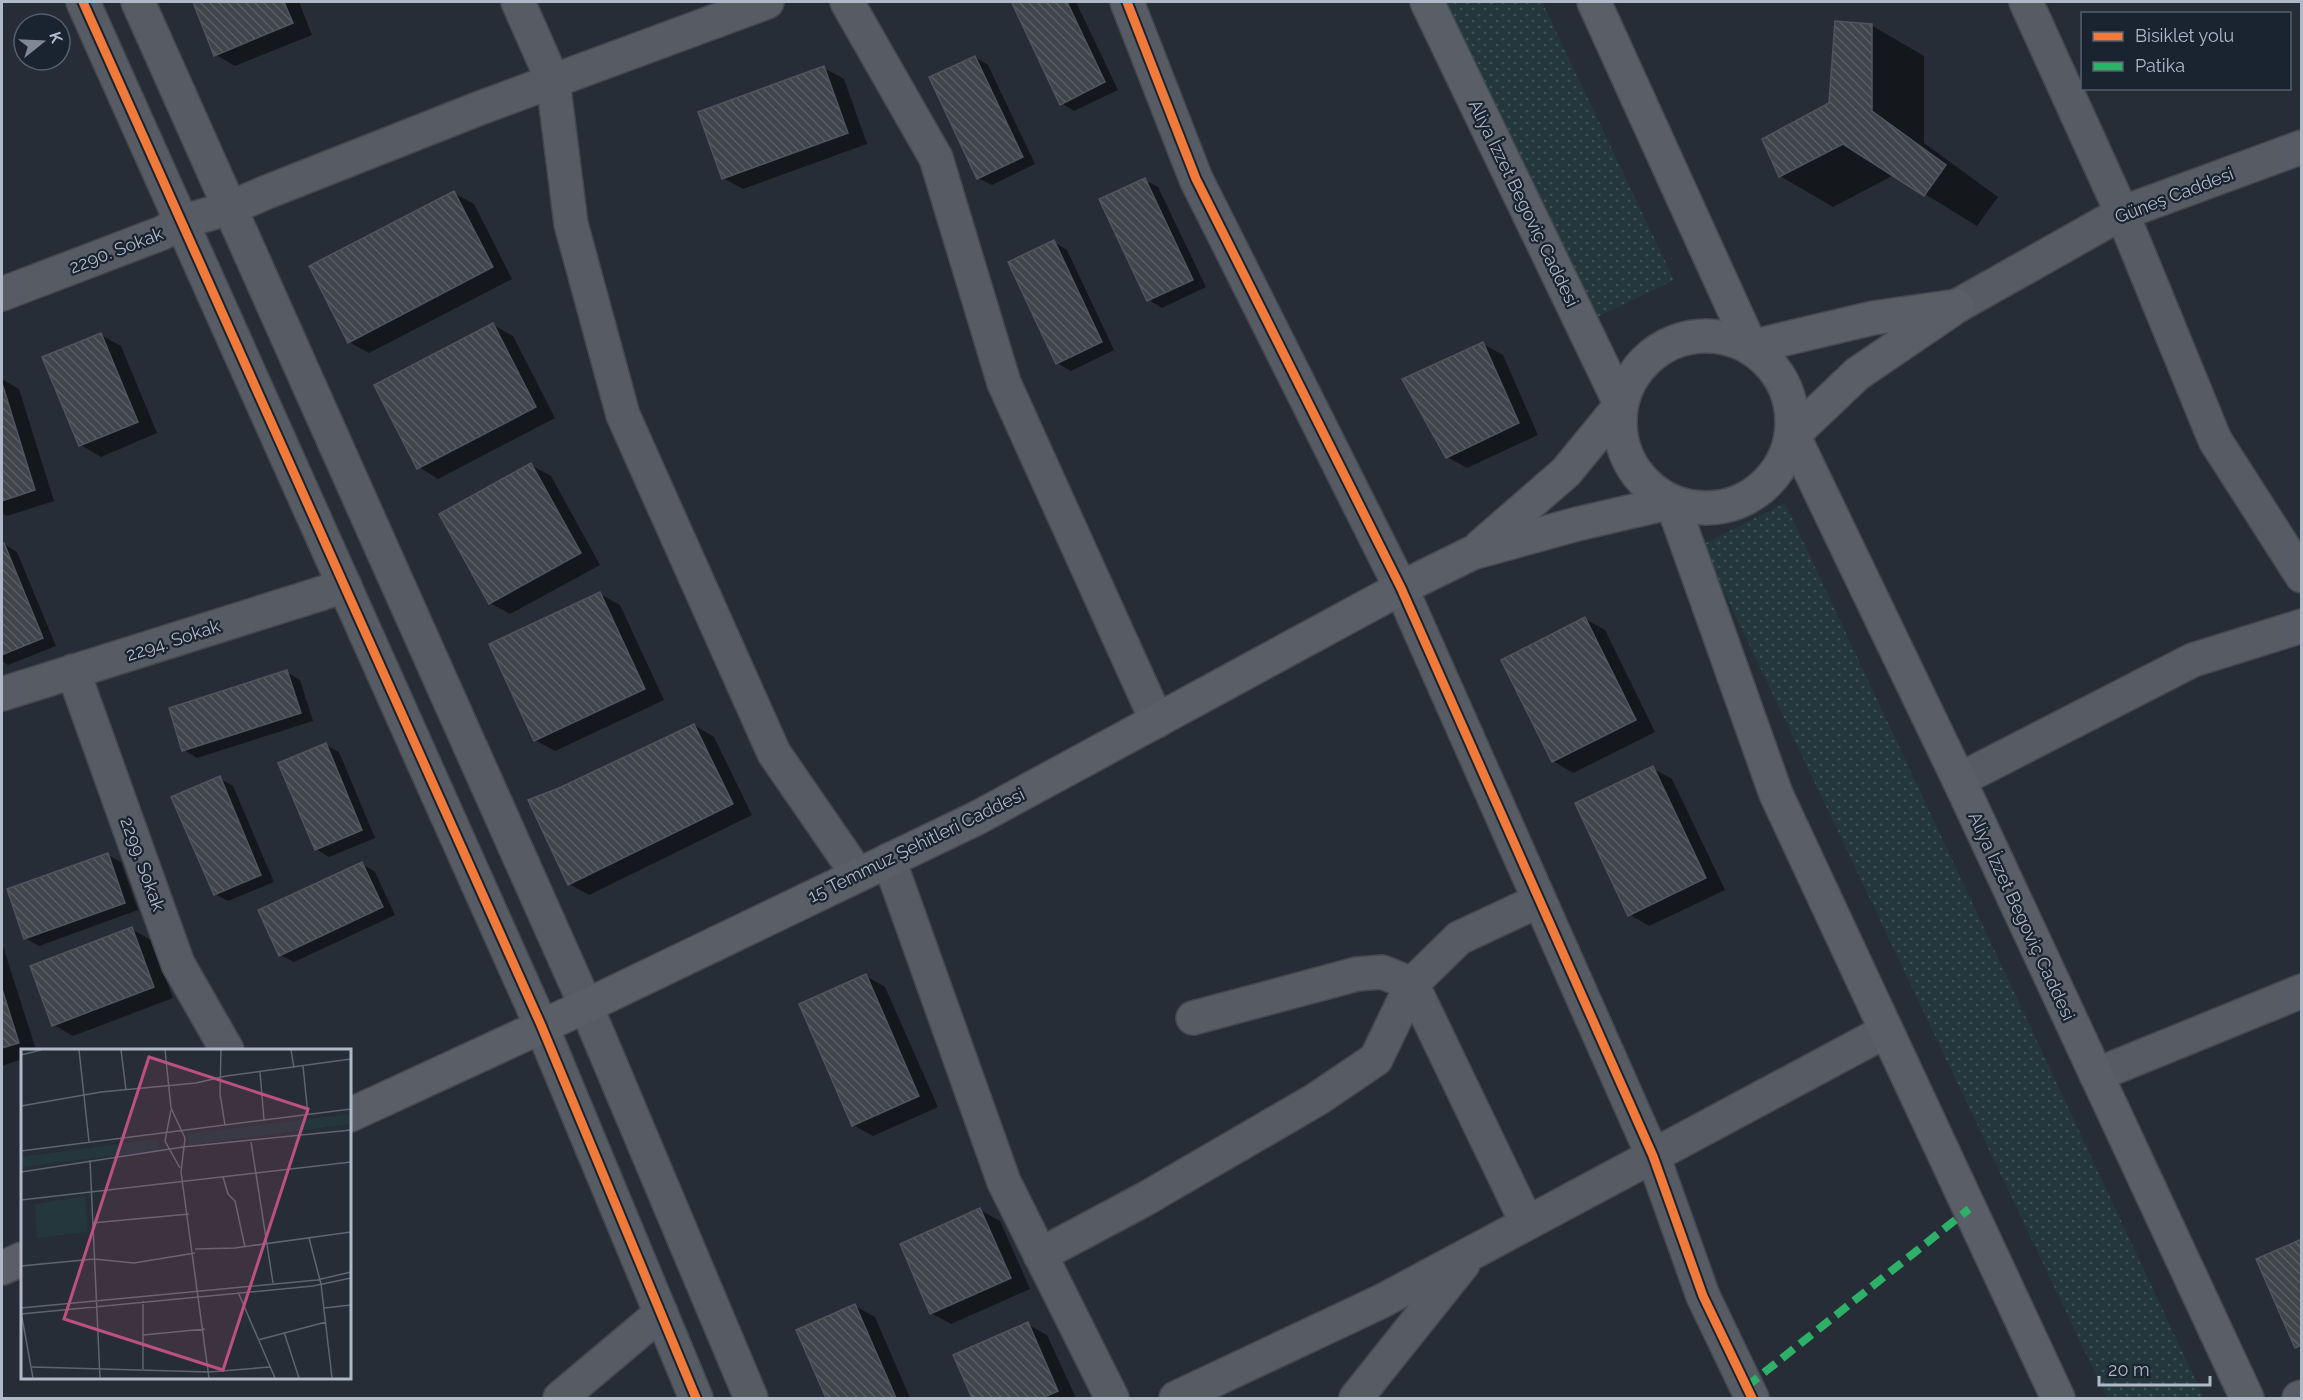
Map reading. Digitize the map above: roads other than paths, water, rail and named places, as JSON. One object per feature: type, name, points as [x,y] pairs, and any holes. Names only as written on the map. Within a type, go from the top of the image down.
[{"type":"main road","name":"Aliya İzzet Begoviç Caddesi","points":[[1427,2],[1621,405]]},
{"type":"main road","points":[[1594,2],[1751,347]]},
{"type":"main road","points":[[1751,347],[1873,318],[1957,306]]},
{"type":"main road","points":[[1792,435],[1857,374],[1957,306]]},
{"type":"main road","points":[[1698,335],[1726,337],[1751,347],[1771,364],[1785,385],[1792,409],[1792,435],[1785,460],[1770,482],[1749,498],[1724,507],[1698,509],[1672,502],[1652,492],[1630,462],[1623,444],[1620,424],[1621,405],[1631,379],[1648,357],[1671,342],[1698,335]]},
{"type":"main road","points":[[1472,554],[1566,472],[1621,405]]},
{"type":"main road","name":"Aliya İzzet Begoviç Caddesi","points":[[1792,435],[1959,780],[2247,1398]]},
{"type":"main road","points":[[1472,554],[1577,524],[1672,502]]},
{"type":"main road","points":[[1672,502],[1776,794],[2058,1398]]},
{"type":"main road","name":"15 Temmuz Şehitleri Caddesi","points":[[351,1115],[586,1006],[977,818],[1401,588],[1472,554]]},
{"type":"main road","points":[[2,1268],[21,1259]]},
{"type":"street","points":[[82,2],[542,1025],[696,1398]]},
{"type":"street","points":[[138,2],[586,1006],[751,1398]]},
{"type":"street","points":[[518,2],[553,81],[572,224],[623,415],[774,753],[858,875]]},
{"type":"street","name":"2290. Sokak","points":[[2,294],[162,233],[181,222],[230,208],[288,183],[553,81],[767,2]]},
{"type":"street","points":[[848,2],[936,158],[1004,383],[1157,721]]},
{"type":"street","points":[[1127,2],[1196,179],[1401,588],[1653,1156],[1703,1296],[1752,1398]]},
{"type":"street","points":[[2026,2],[2122,213],[2215,440],[2301,576]]},
{"type":"street","name":"Güneş Caddesi","points":[[1957,306],[2122,213],[2301,147]]},
{"type":"street","name":"2294. Sokak","points":[[2,694],[345,586]]},
{"type":"street","points":[[1959,780],[2193,660],[2301,626]]},
{"type":"street","name":"2299. Sokak","points":[[73,672],[178,963],[226,1049]]},
{"type":"street","points":[[888,860],[1004,1182],[1112,1398]]},
{"type":"street","points":[[1040,1255],[1145,1199],[1317,1099],[1376,1059],[1412,984],[1459,938],[1538,901]]},
{"type":"street","points":[[1193,1018],[1357,974],[1382,972],[1412,984],[1527,1223]]},
{"type":"street","points":[[2096,1075],[2301,991]]},
{"type":"street","points":[[1176,1398],[1382,1301],[1886,1031]]},
{"type":"street","points":[[1356,1398],[1471,1253]]},
{"type":"street","points":[[560,1398],[661,1313]]}]
